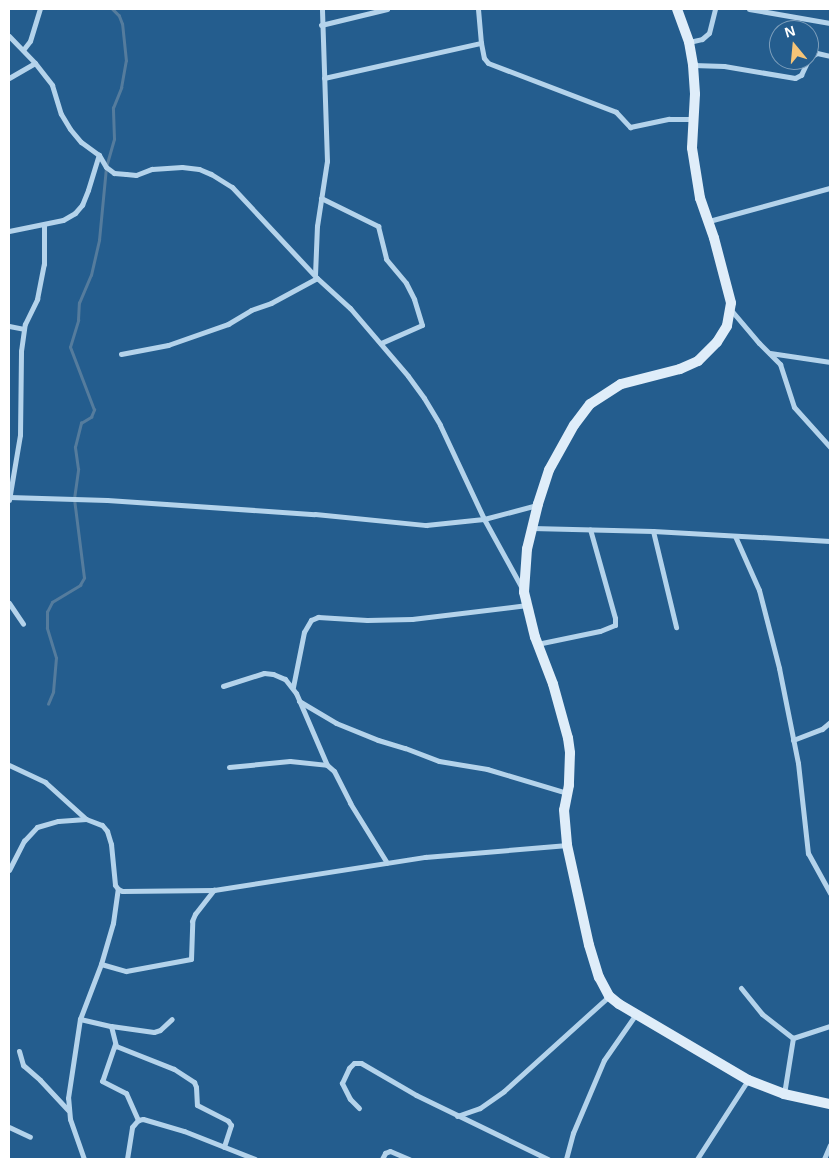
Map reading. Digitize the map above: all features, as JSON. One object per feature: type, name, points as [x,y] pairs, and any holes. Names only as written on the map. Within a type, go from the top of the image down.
[{"type":"street","points":[[23,50],[30,41],[40,9]]},
{"type":"street","points":[[316,277],[317,226],[327,161],[321,25],[322,9]]},
{"type":"street","points":[[321,25],[387,9]]},
{"type":"street","points":[[478,9],[481,43],[484,58],[488,63],[616,112],[630,127],[669,119],[693,119]]},
{"type":"street","points":[[524,592],[526,557],[538,504],[549,470],[564,440],[590,404],[621,384],[680,369],[698,361],[717,342],[727,326],[731,309],[724,274],[700,198],[692,148],[695,94],[694,64],[689,42],[677,9]]},
{"type":"street","points":[[689,42],[702,39],[709,33],[715,9]]},
{"type":"street","points":[[749,9],[830,23]]},
{"type":"street","points":[[9,36],[35,63],[52,85],[62,114],[70,129],[81,142],[99,154],[106,167],[114,173],[136,175],[152,169],[182,167],[199,169],[232,187],[256,210],[316,277],[350,308],[381,343],[408,376],[440,425],[484,519],[524,592],[537,644],[553,684],[568,738],[570,753],[568,793],[564,810],[567,845],[589,945],[599,977],[609,996],[619,1004],[748,1080],[784,1094],[830,1104]]},
{"type":"street","points":[[324,78],[481,43]]},
{"type":"street","points":[[9,78],[35,63]]},
{"type":"street","points":[[694,64],[724,66],[795,78],[800,75],[802,70]]},
{"type":"street","points":[[9,231],[63,220],[75,213],[82,205],[99,154]]},
{"type":"street","points":[[708,221],[830,188]]},
{"type":"street","points":[[321,198],[378,226],[386,259],[406,283],[414,299],[422,325],[381,343]]},
{"type":"street","points":[[44,225],[44,264],[37,299],[24,329],[21,352],[20,435],[9,499],[107,500],[315,514],[426,524],[484,519],[538,504]]},
{"type":"street","points":[[121,354],[168,345],[228,324],[251,310],[271,303],[316,277]]},
{"type":"street","points":[[731,309],[780,364],[784,372],[788,395],[794,407],[830,447]]},
{"type":"street","points":[[9,326],[24,329]]},
{"type":"street","points":[[770,354],[830,362]]},
{"type":"street","points":[[532,528],[653,531],[830,541]]},
{"type":"street","points":[[537,644],[605,630],[615,626],[615,618],[590,529]]},
{"type":"street","points":[[653,531],[676,627]]},
{"type":"street","points":[[735,536],[759,590],[779,668],[793,740],[808,853],[830,894]]},
{"type":"street","points":[[9,603],[23,624]]},
{"type":"street","points":[[293,687],[304,632],[311,620],[318,617],[367,620],[412,619],[528,605]]},
{"type":"street","points":[[223,686],[264,673],[273,674],[285,679],[293,687],[327,765],[334,771],[350,803],[386,863]]},
{"type":"street","points":[[299,701],[336,723],[439,761],[487,769],[568,793]]},
{"type":"street","points":[[793,740],[822,729],[830,722]]},
{"type":"street","points":[[229,767],[290,762],[327,765]]},
{"type":"street","points":[[9,765],[45,782],[86,819],[102,825],[112,844],[115,885],[118,890],[112,923],[101,964],[80,1019],[68,1110]]},
{"type":"street","points":[[9,870],[24,840],[37,827],[58,821],[86,819]]},
{"type":"street","points":[[118,890],[214,890],[386,863],[499,850],[567,845]]},
{"type":"street","points":[[101,964],[126,971],[191,959],[192,921],[195,914],[214,890]]},
{"type":"street","points":[[741,988],[762,1014],[793,1038]]},
{"type":"street","points":[[457,1116],[480,1108],[504,1092],[609,996]]},
{"type":"street","points":[[566,1159],[574,1133],[604,1060],[636,1013]]},
{"type":"street","points":[[80,1019],[110,1026],[154,1032],[160,1030],[172,1019]]},
{"type":"street","points":[[110,1026],[115,1044],[102,1081],[126,1093],[138,1120]]},
{"type":"street","points":[[793,1038],[830,1026]]},
{"type":"street","points":[[784,1094],[793,1038]]},
{"type":"street","points":[[115,1044],[120,1048],[174,1069],[194,1082],[197,1104],[231,1125],[224,1147]]},
{"type":"street","points":[[18,1051],[23,1065],[68,1110],[84,1159]]},
{"type":"street","points":[[359,1108],[344,1090],[342,1083],[349,1068],[354,1063],[361,1063],[416,1095],[548,1159]]},
{"type":"street","points":[[697,1159],[748,1080]]},
{"type":"street","points":[[127,1159],[132,1127],[138,1120],[143,1119],[184,1131],[255,1159]]},
{"type":"street","points":[[9,1127],[30,1137]]},
{"type":"street","points":[[824,1159],[830,1146]]},
{"type":"street","points":[[382,1159],[385,1153],[390,1152],[409,1159]]},
{"type":"waterway","points":[[48,704],[53,692],[56,658],[47,628],[47,612],[52,602],[80,585],[84,578],[74,499],[78,469],[75,447],[81,423],[91,417],[94,410],[70,347],[78,320],[79,303],[91,275],[99,240],[106,167],[114,139],[113,108],[121,88],[126,61],[122,24],[119,16],[112,9]]}]
